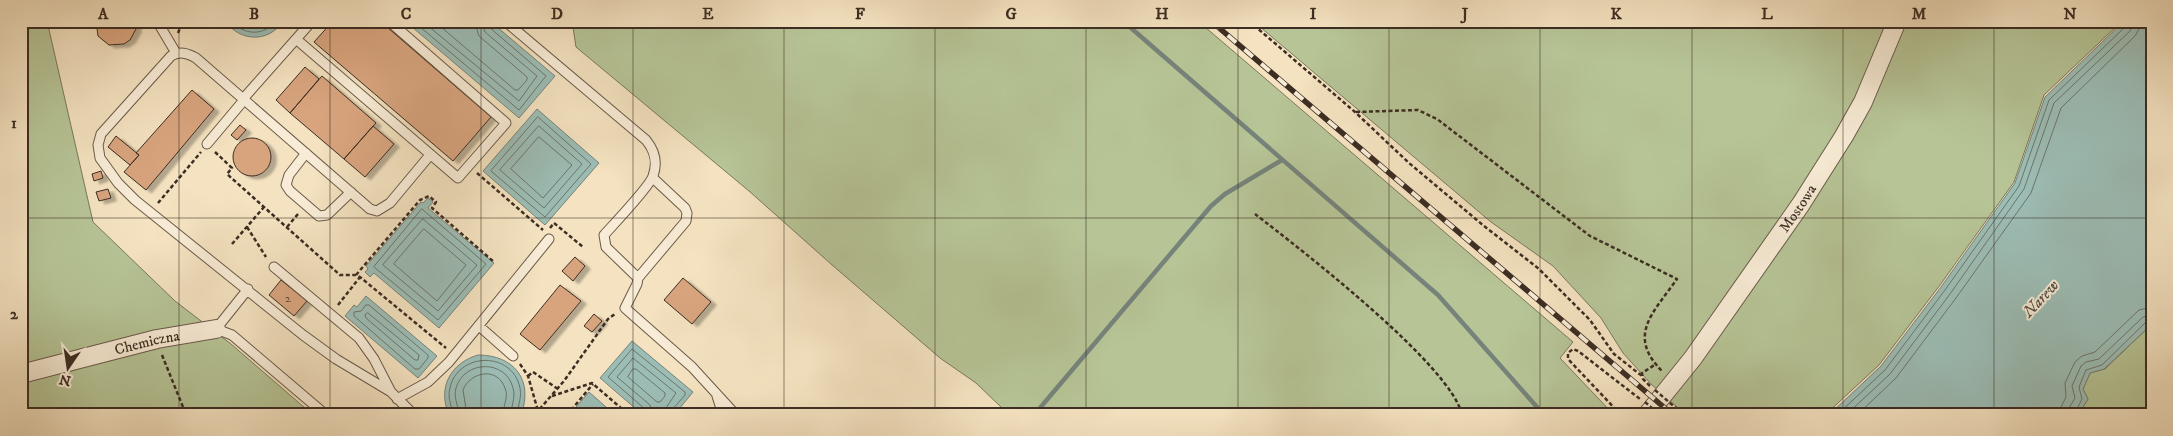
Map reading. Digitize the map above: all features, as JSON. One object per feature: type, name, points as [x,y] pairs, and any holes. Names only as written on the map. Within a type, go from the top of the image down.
[{"type":"street","name":"Mostowa","points":[[1646,408],[1674,381],[1744,288],[1801,204],[1863,102],[1897,21]]},
{"type":"street","name":"Chemiczna","points":[[21,374],[158,339],[216,329]]},
{"type":"lane","points":[[158,21],[176,53]]},
{"type":"lane","points":[[207,144],[312,21]]},
{"type":"lane","points":[[296,39],[458,178],[506,123],[389,21]]},
{"type":"lane","points":[[505,21],[646,140],[653,149],[656,159],[653,178],[604,236],[606,247],[638,278]]},
{"type":"lane","points":[[414,415],[394,396],[336,359],[135,200],[108,170],[100,158],[98,145],[101,134],[171,56],[176,53],[186,53],[196,58],[370,209],[377,211],[390,203],[430,155]]},
{"type":"lane","points":[[306,153],[289,175],[286,185],[306,205],[319,216],[328,215],[351,192]]},
{"type":"lane","points":[[653,178],[684,208],[687,213],[686,221],[638,278],[625,308],[692,367],[736,415]]},
{"type":"lane","points":[[394,396],[428,382],[454,356],[549,240]]},
{"type":"lane","points":[[274,267],[359,338],[374,359],[394,396]]},
{"type":"lane","points":[[248,290],[216,329],[232,335],[326,415]]},
{"type":"lane","points":[[479,326],[513,356]]},
{"type":"lane","points":[[716,393],[723,415]]},
{"type":"path","points":[[1249,21],[1417,169],[1484,226],[1539,269],[1590,320],[1614,354],[1642,376],[1684,415]]},
{"type":"path","points":[[1354,112],[1418,110],[1437,119],[1590,236],[1677,279],[1647,323],[1643,342],[1652,361],[1674,381]]},
{"type":"path","points":[[151,212],[207,144],[232,168],[227,174],[340,275],[356,275],[360,277],[454,356]]},
{"type":"path","points":[[468,166],[546,232],[554,223],[583,247]]},
{"type":"path","points":[[356,275],[420,200],[428,196],[436,202],[432,208],[494,262]]},
{"type":"path","points":[[287,227],[306,205]]},
{"type":"path","points":[[232,244],[264,207]]},
{"type":"path","points":[[1255,214],[1295,245],[1404,339],[1451,391],[1462,415]]},
{"type":"path","points":[[247,227],[274,267]]},
{"type":"path","points":[[330,314],[360,277]]},
{"type":"path","points":[[538,413],[558,389],[608,318],[625,308]]},
{"type":"path","points":[[158,339],[167,370],[188,415]]},
{"type":"path","points":[[1621,415],[1568,359],[1568,353],[1573,349],[1578,351],[1646,408],[1660,415]]},
{"type":"path","points":[[513,356],[528,376],[538,413]]},
{"type":"path","points":[[1642,376],[1643,371],[1656,364]]},
{"type":"path","points":[[528,376],[534,372],[558,389]]},
{"type":"path","points":[[551,397],[592,382],[629,415]]},
{"type":"path","points":[[567,415],[594,384]]},
{"type":"green space","points":[[21,21],[47,21],[93,222],[175,301],[231,344],[313,415],[21,415]]},
{"type":"green space","points":[[572,21],[1198,21],[1573,342],[1560,358],[1614,415],[997,415],[1002,408],[976,383],[940,358],[749,191],[576,47]]},
{"type":"green space","points":[[1253,21],[2122,21],[2044,95],[2014,182],[1940,285],[1879,365],[1825,415],[1686,415],[1651,384],[1623,353],[1601,318],[1553,266],[1491,222]]},
{"type":"green space","points":[[2152,324],[2152,415],[2078,415],[2088,399],[2083,389],[2090,373],[2105,369]]},
{"type":"water","points":[[225,21],[283,21],[270,33],[254,37],[238,33]]},
{"type":"water","points":[[405,21],[490,21],[555,76],[519,118]]},
{"type":"water","name":"Narew","points":[[2124,21],[2152,21],[2152,324],[2104,369],[2090,373],[2083,389],[2088,399],[2078,415],[1829,415],[1881,366],[1941,287],[2015,183],[2045,97]]},
{"type":"water","points":[[537,109],[599,163],[545,225],[483,171]]},
{"type":"water","points":[[428,198],[433,202],[428,208],[494,263],[439,328],[374,273],[370,277],[365,272],[368,269],[366,266],[421,202],[423,203]]},
{"type":"water","points":[[366,296],[437,356],[418,378],[345,316],[354,305],[357,307]]},
{"type":"water","points":[[632,341],[693,392],[674,415],[643,415],[600,378]]},
{"type":"water","points":[[478,355],[502,359],[518,372],[523,381],[525,391],[521,415],[449,415],[445,395],[449,378],[460,364]]},
{"type":"water","points":[[589,392],[615,415],[569,415]]},
{"type":"building","points":[[96,21],[135,21],[136,29],[130,40],[124,44],[109,45],[98,36]]},
{"type":"building","points":[[333,21],[380,21],[491,117],[453,161],[314,42]]},
{"type":"building","points":[[305,67],[319,79],[290,113],[276,100]]},
{"type":"building","points":[[322,76],[376,123],[344,159],[290,113]]},
{"type":"building","points":[[192,90],[214,109],[146,190],[124,172],[139,155],[136,153]]},
{"type":"building","points":[[240,125],[246,130],[237,140],[231,135]]},
{"type":"building","points":[[373,126],[394,144],[365,177],[344,159]]},
{"type":"building","points":[[116,136],[139,155],[130,165],[108,147]]},
{"type":"building","points":[[252,138],[266,143],[271,157],[266,171],[252,176],[238,171],[233,157],[238,143]]},
{"type":"building","points":[[101,171],[103,178],[94,181],[92,174]]},
{"type":"building","points":[[108,189],[111,198],[99,201],[96,192]]},
{"type":"building","points":[[575,257],[585,266],[573,281],[562,271]]},
{"type":"building","points":[[683,278],[711,302],[692,324],[664,300]]},
{"type":"building","points":[[281,280],[307,301],[294,316],[269,295]]},
{"type":"building","points":[[560,285],[581,301],[540,350],[520,334]]},
{"type":"building","points":[[594,314],[602,321],[592,332],[584,326]]},
{"type":"waterway","points":[[1123,21],[1438,295],[1544,415]]},
{"type":"waterway","points":[[1034,415],[1211,206],[1225,194],[1282,160]]},
{"type":"railway","points":[[1211,21],[1673,415]]}]
